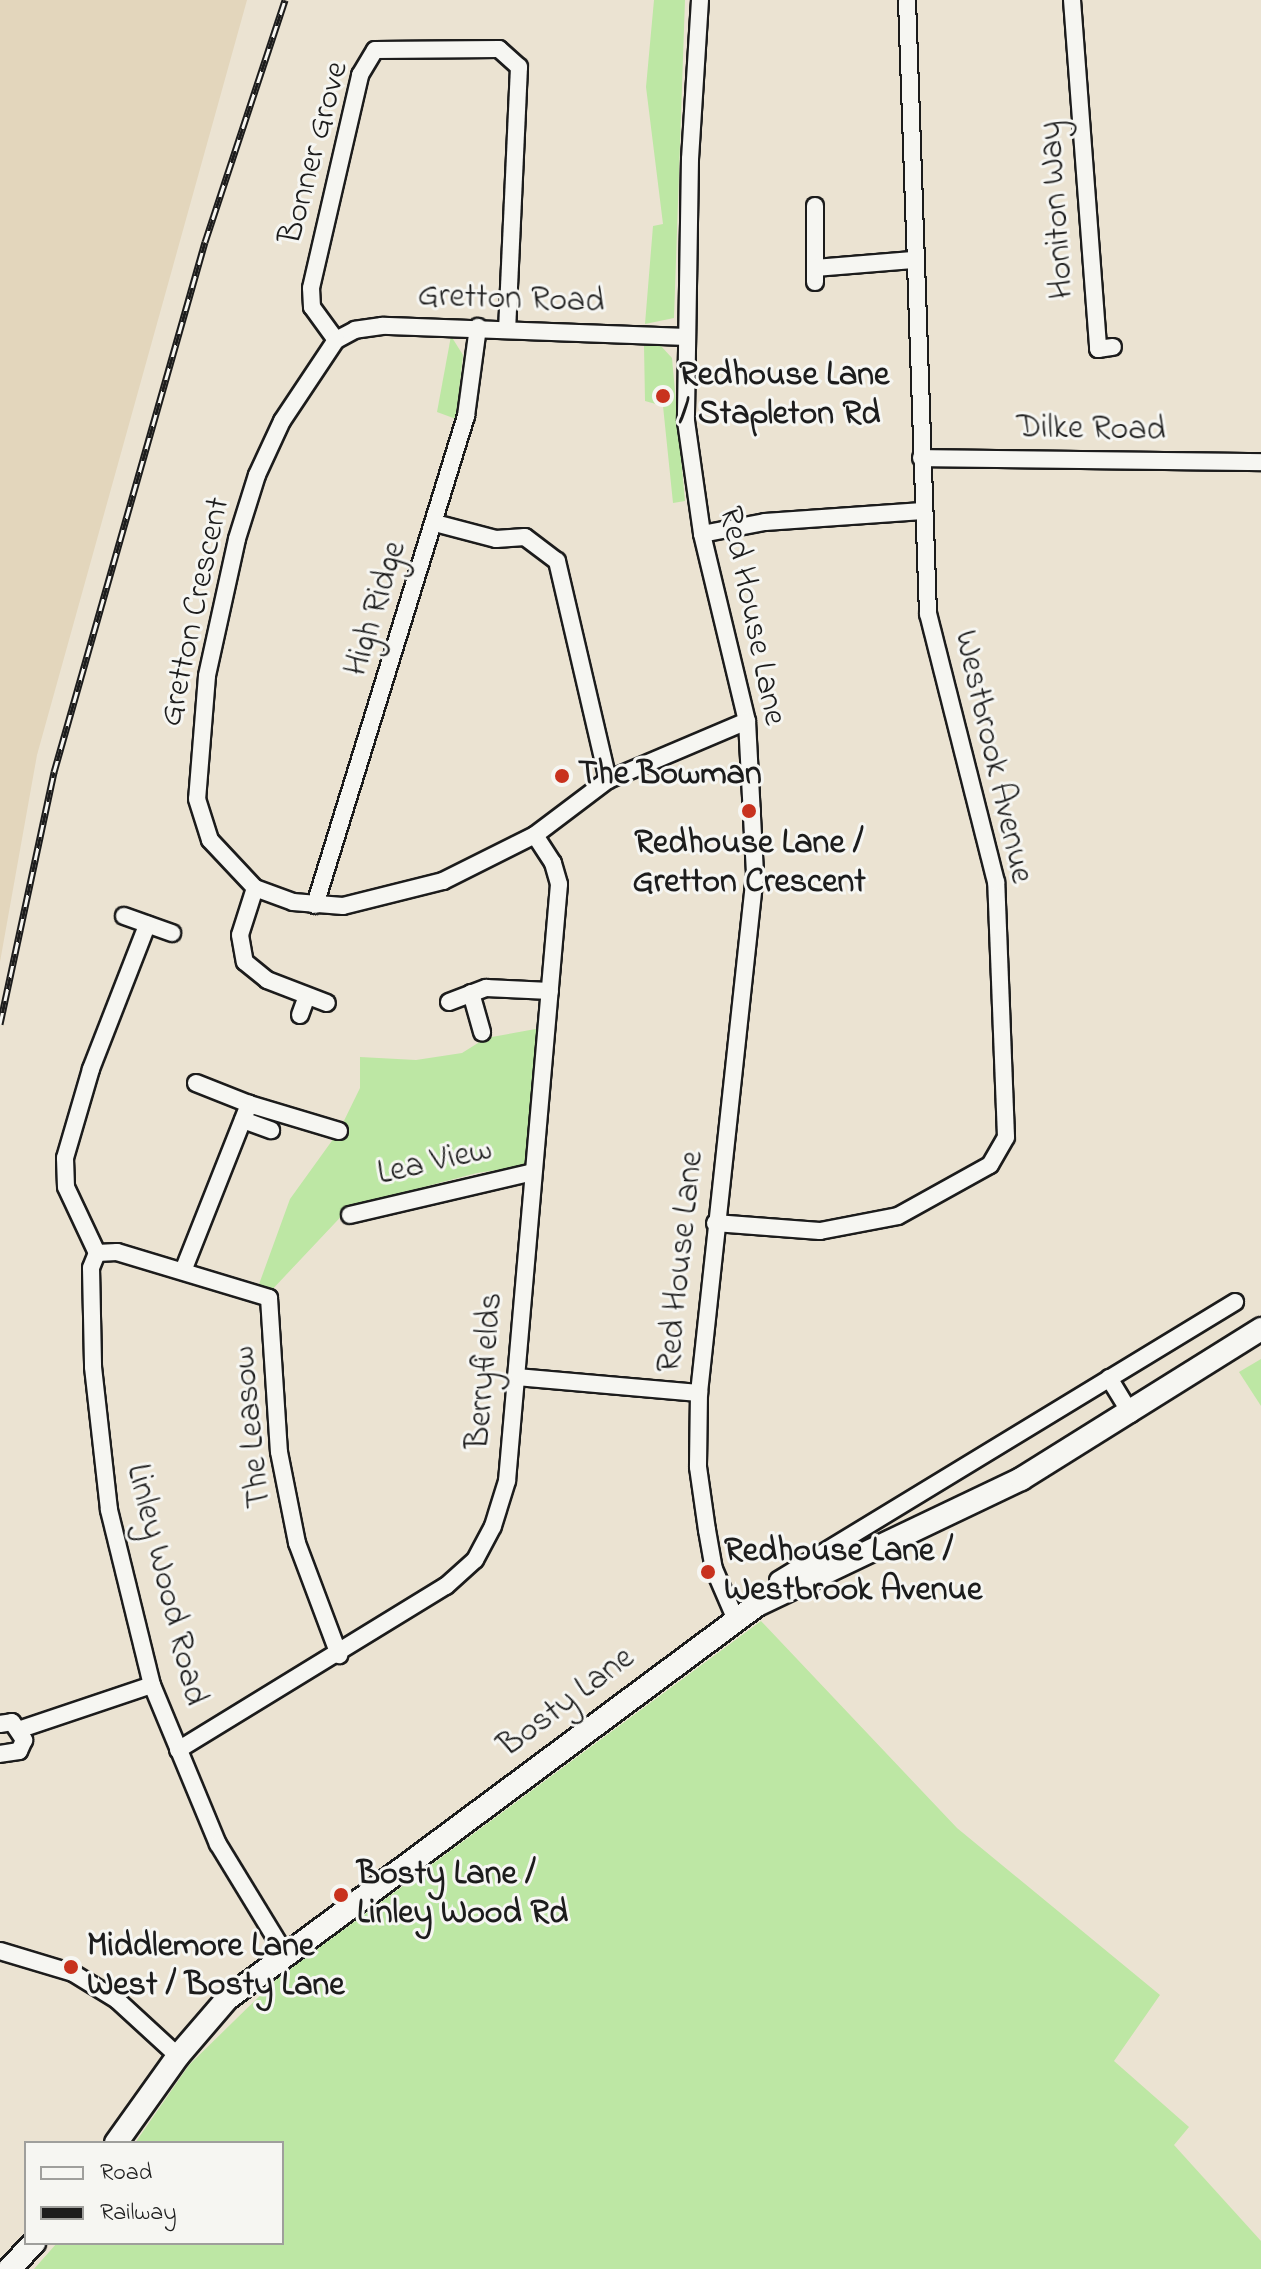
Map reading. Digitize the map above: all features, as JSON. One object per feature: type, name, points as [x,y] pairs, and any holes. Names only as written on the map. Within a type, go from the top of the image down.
[{"type":"main road","name":"Bosty Lane","points":[[117,2141],[178,2056],[227,1999],[284,1952],[757,1605],[1021,1479],[1131,1414],[1261,1329]]},
{"type":"main road","points":[[9,2269],[32,2245]]},
{"type":"street","name":"Red House Lane","points":[[700,0],[686,421],[702,534],[747,721],[755,874],[699,1393],[698,1467],[707,1530],[714,1569],[736,1620]]},
{"type":"street","name":"Westbrook Avenue","points":[[715,1223],[820,1231],[898,1216],[990,1165],[1006,1137],[996,882],[935,652],[923,511],[907,0]]},
{"type":"street","name":"Honiton Way","points":[[1072,0],[1082,50],[1098,349],[1113,347]]},
{"type":"street","name":"Bonner Grove","points":[[336,340],[312,307],[311,288],[360,75],[375,50],[499,49],[519,67],[507,328]]},
{"type":"street","points":[[815,206],[815,275],[913,260]]},
{"type":"street","name":"Gretton Road","points":[[336,340],[355,330],[382,326],[507,328],[687,337]]},
{"type":"street","name":"High Ridge","points":[[315,905],[466,416],[478,327]]},
{"type":"street","name":"Gretton Crescent","points":[[336,340],[282,421],[257,475],[224,586],[207,676],[197,748],[202,822],[219,854],[255,888],[315,905],[343,906],[420,888],[535,835],[608,780],[747,721]]},
{"type":"street","name":"Dilke Road","points":[[921,458],[1261,462]]},
{"type":"street","points":[[702,534],[765,522],[923,511]]},
{"type":"street","points":[[435,523],[496,539],[525,537],[557,561],[608,780]]},
{"type":"street","name":"Berryfields","points":[[178,1750],[339,1655],[446,1586],[475,1560],[493,1526],[507,1481],[559,884],[535,835]]},
{"type":"street","points":[[255,888],[240,935],[245,962],[267,980],[327,1003]]},
{"type":"street","points":[[124,916],[172,933]]},
{"type":"street","points":[[147,925],[91,1069],[65,1158],[66,1187],[97,1253],[117,1252],[183,1271],[249,1104]]},
{"type":"street","points":[[449,1002],[471,993],[503,987],[550,991]]},
{"type":"street","points":[[471,993],[482,1032]]},
{"type":"street","points":[[300,1015],[307,996]]},
{"type":"street","points":[[196,1083],[249,1104],[339,1131]]},
{"type":"street","points":[[243,1120],[271,1130]]},
{"type":"street","name":"Lea View","points":[[350,1215],[533,1172]]},
{"type":"street","name":"Linley Wood Road","points":[[97,1253],[91,1268],[93,1367],[109,1510],[152,1685],[218,1844],[284,1952]]},
{"type":"street","name":"The Leasow","points":[[183,1271],[269,1298],[279,1452],[297,1543],[339,1655]]},
{"type":"street","points":[[778,1580],[1109,1378],[1210,1326],[1235,1302]]},
{"type":"street","points":[[516,1377],[699,1393]]},
{"type":"street","points":[[1109,1378],[1131,1414]]},
{"type":"street","points":[[21,1729],[152,1685]]},
{"type":"street","points":[[0,1724],[12,1722],[21,1729]]},
{"type":"street","points":[[0,1754],[19,1751],[21,1729]]},
{"type":"street","points":[[0,1951],[73,1973],[117,2000],[178,2056]]},
{"type":"shaded area","points":[[0,0],[247,0],[37,755],[0,962]]},
{"type":"green space","points":[[654,0],[685,0],[674,318],[645,324],[653,226],[663,224],[646,87]]},
{"type":"green space","points":[[451,336],[463,355],[456,419],[437,412]]},
{"type":"green space","points":[[644,346],[661,346],[672,358],[685,501],[673,503],[663,406],[645,401]]},
{"type":"green space","points":[[541,1028],[530,1165],[477,1173],[351,1206],[269,1293],[258,1287],[290,1199],[339,1131],[360,1088],[360,1057],[416,1060],[462,1053],[486,1038]]},
{"type":"green space","points":[[1261,1359],[1261,1406],[1239,1372]]},
{"type":"green space","points":[[761,1621],[957,1828],[1160,1995],[1114,2061],[1189,2127],[1174,2145],[1261,2241],[1261,2269],[34,2269],[55,2245],[284,2245],[284,2141],[136,2141],[189,2065],[277,1979]]},
{"type":"railway","points":[[0,1024],[54,772],[205,242],[285,0]]},
{"type":"place","name":"Redhouse Lane / Stapleton Rd","points":[[663,396]]},
{"type":"place","name":"The Bowman","points":[[562,776]]},
{"type":"place","name":"Redhouse Lane / Gretton Crescent","points":[[749,811]]},
{"type":"place","name":"Redhouse Lane / Westbrook Avenue","points":[[708,1572]]},
{"type":"place","name":"Bosty Lane / Linley Wood Rd","points":[[341,1895]]},
{"type":"place","name":"Middlemore Lane West / Bosty Lane","points":[[71,1967]]}]
